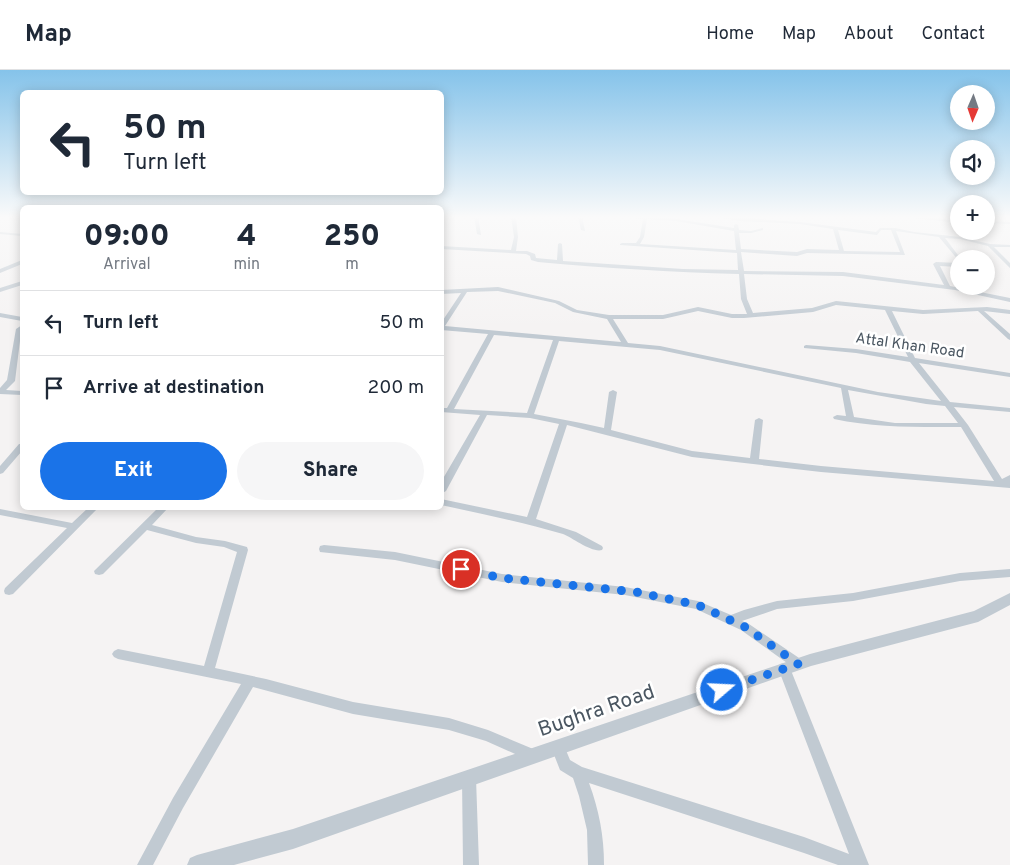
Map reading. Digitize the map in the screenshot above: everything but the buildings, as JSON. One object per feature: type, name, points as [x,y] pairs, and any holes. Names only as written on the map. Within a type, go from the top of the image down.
[{"type":"street","points":[[523,253],[532,254],[535,259],[637,269],[844,274],[948,288],[1010,300]]},
{"type":"street","points":[[560,253],[560,262]]},
{"type":"street","points":[[739,253],[744,298],[751,315]]},
{"type":"street","points":[[780,253],[800,253]]},
{"type":"street","points":[[848,253],[904,253]]},
{"type":"street","points":[[998,253],[1010,266]]},
{"type":"street","points":[[0,271],[20,263]]},
{"type":"street","points":[[948,288],[936,264],[950,265]]},
{"type":"street","points":[[0,290],[20,284]]},
{"type":"street","points":[[444,292],[498,289],[557,302],[588,314],[609,316],[663,317],[698,309],[732,316],[751,315],[813,310],[836,303],[923,312],[982,311],[987,309],[1010,312]]},
{"type":"street","points":[[444,323],[466,290]]},
{"type":"street","points":[[888,309],[912,359],[964,425],[1000,484]]},
{"type":"street","points":[[982,311],[1010,338]]},
{"type":"street","points":[[0,315],[20,319]]},
{"type":"street","points":[[609,316],[625,344]]},
{"type":"street","points":[[0,392],[11,381],[16,340],[20,328]]},
{"type":"street","points":[[444,328],[660,348],[917,401],[1010,410]]},
{"type":"street","points":[[492,333],[445,410],[530,416],[564,422],[692,454],[821,469],[1010,485]]},
{"type":"street","points":[[530,416],[557,338]]},
{"type":"street","name":"Attal Khan Road","points":[[806,347],[856,351],[1010,374]]},
{"type":"street","points":[[844,387],[852,420]]},
{"type":"street","points":[[0,392],[20,393]]},
{"type":"street","points":[[607,432],[613,392]]},
{"type":"street","points":[[444,486],[484,414]]},
{"type":"street","points":[[837,418],[894,424],[964,425]]},
{"type":"street","points":[[754,461],[759,420]]},
{"type":"street","points":[[531,521],[564,422]]},
{"type":"street","points":[[0,471],[20,448]]},
{"type":"street","points":[[1000,484],[1010,478]]},
{"type":"street","points":[[444,503],[531,521],[573,534],[598,548]]},
{"type":"street","points":[[9,590],[91,510]]},
{"type":"street","points":[[99,571],[161,510]]},
{"type":"street","points":[[0,512],[74,526]]},
{"type":"street","points":[[145,526],[196,540],[225,544],[243,550],[208,672]]},
{"type":"street","points":[[324,549],[395,556],[502,578],[647,594],[698,605],[732,620],[791,666],[860,865]]},
{"type":"street","points":[[732,620],[748,613],[777,606],[853,597],[960,577],[1010,573]]},
{"type":"street","name":"Bughra Road","points":[[197,865],[293,839],[791,666],[978,616],[1010,598]]},
{"type":"street","points":[[118,654],[250,681],[353,708],[449,724],[488,736],[533,756]]},
{"type":"street","points":[[145,865],[178,803],[250,681]]},
{"type":"street","points":[[558,747],[566,765],[578,774],[804,845],[860,865]]},
{"type":"street","points":[[578,774],[590,804],[594,822],[596,865]]},
{"type":"street","points":[[469,778],[471,865]]},
{"type":"route","points":[[461,569],[502,578],[636,592],[698,605],[745,627],[798,664],[722,690]]}]
